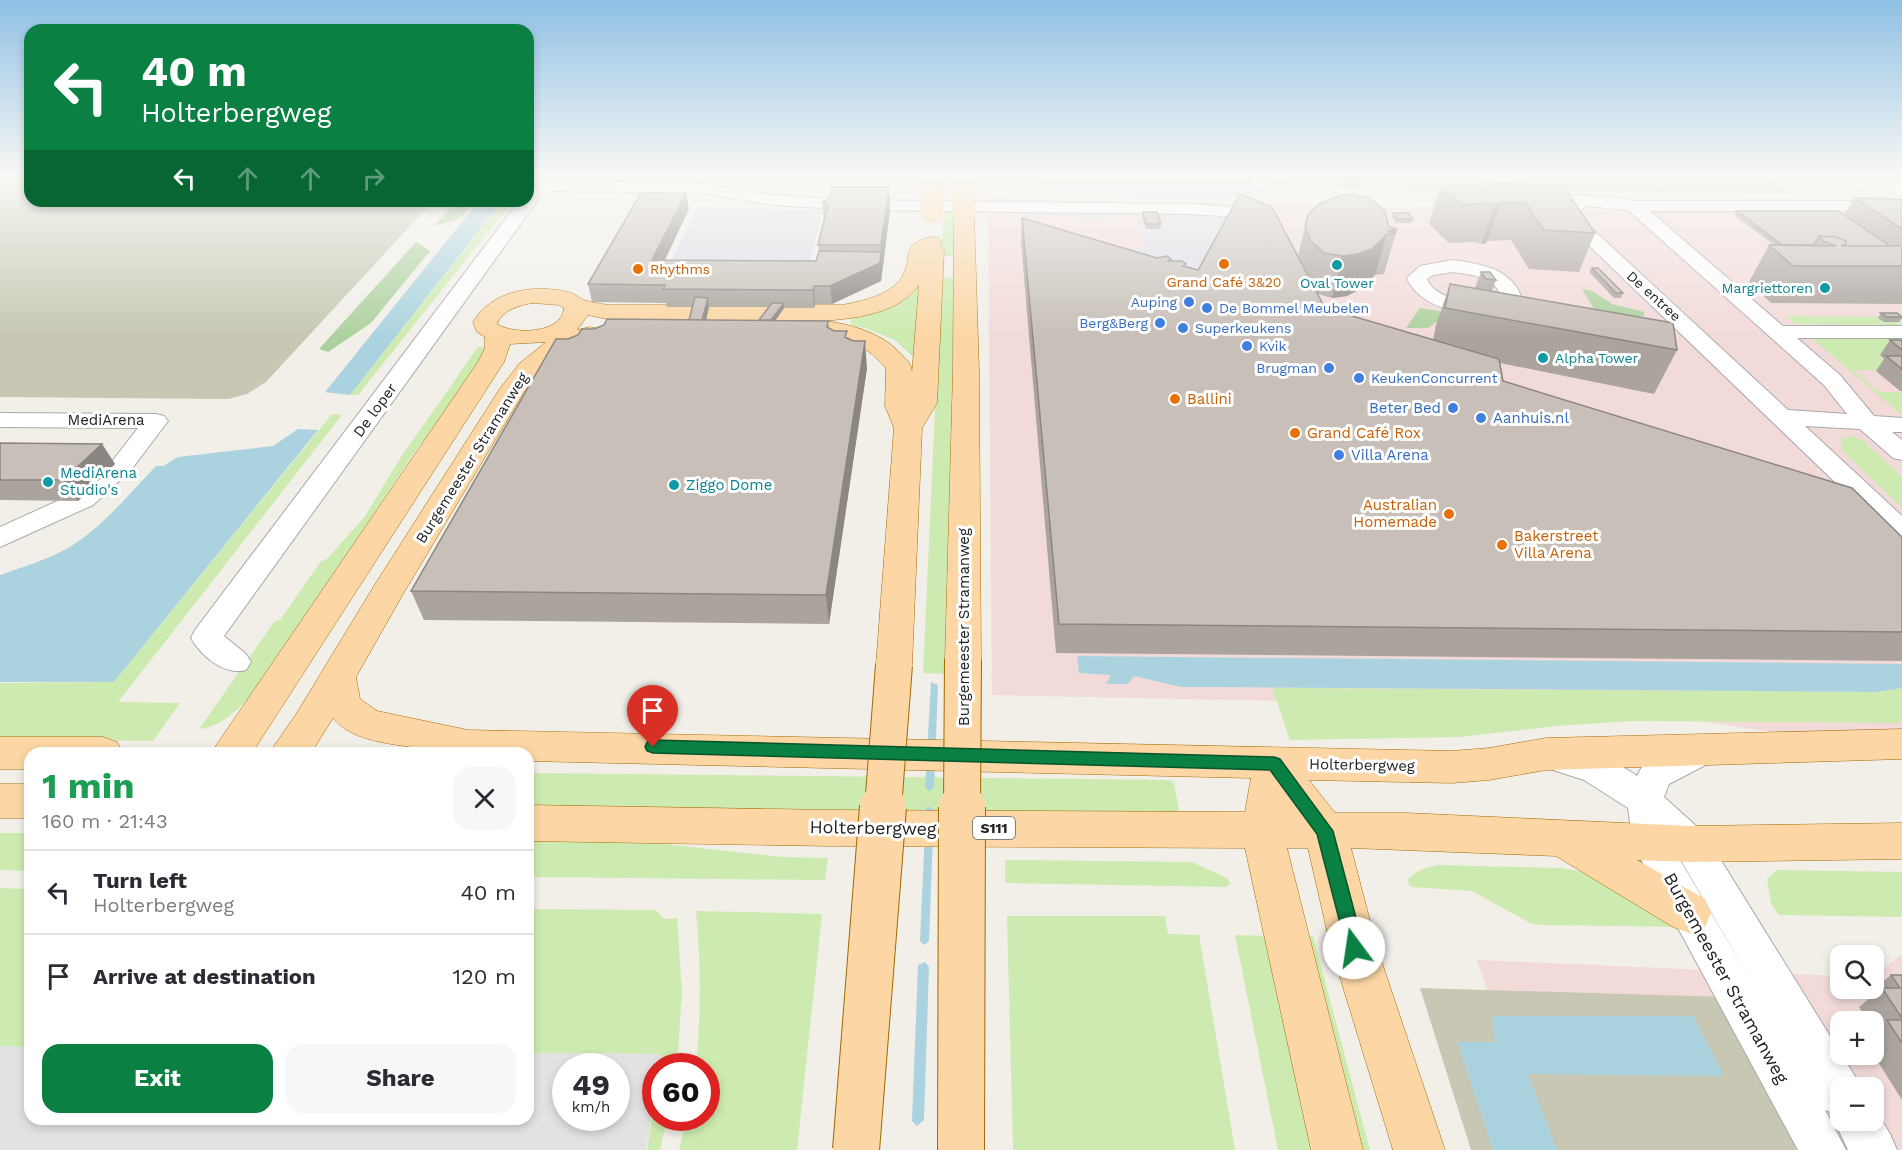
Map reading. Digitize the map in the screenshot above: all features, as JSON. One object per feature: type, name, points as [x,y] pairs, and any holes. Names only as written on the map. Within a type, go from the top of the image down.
[{"type":"main road","name":"Burgemeester Stramanweg","points":[[908,428],[923,402],[933,253],[931,230]]},
{"type":"main road","name":"Burgemeester Stramanweg","points":[[962,1150],[966,371],[964,230]]},
{"type":"main road","name":"Burgemeester Stramanweg","points":[[497,336],[486,327],[485,322],[492,311],[510,301],[544,295],[564,298],[576,306],[632,320],[749,327],[830,321],[873,306],[897,293],[910,282],[916,273],[918,253],[931,243]]},
{"type":"main road","points":[[485,435],[489,399],[521,349],[576,316],[576,306]]},
{"type":"main road","points":[[235,747],[491,362],[498,348],[497,336],[518,339],[600,319],[632,320]]},
{"type":"main road","name":"Burgemeester Stramanweg","points":[[294,747],[309,727],[512,390],[531,365],[547,351],[580,336],[632,320],[830,321],[847,332],[868,339],[891,356],[899,367],[899,406],[908,428],[894,665],[856,1150]]},
{"type":"main road","points":[[338,677],[338,691],[344,706],[354,717],[372,726],[469,744]]},
{"type":"main road","name":"Holterbergweg","points":[[455,747],[469,744],[745,748],[1452,767],[1489,764],[1545,754],[1902,744]]},
{"type":"main road","points":[[0,753],[24,753]]},
{"type":"main road","points":[[1274,764],[1325,831],[1354,948],[1419,1150]]},
{"type":"main road","points":[[1274,764],[1262,831],[1337,1150]]},
{"type":"main road","points":[[0,801],[24,801]]},
{"type":"main road","name":"Holterbergweg","points":[[534,823],[1406,831],[1671,844],[1902,841]]},
{"type":"main road","points":[[1562,839],[1689,913]]},
{"type":"street","name":"De loper","points":[[235,662],[206,638],[507,230]]},
{"type":"street","name":"De entree","points":[[1583,230],[1902,531]]},
{"type":"street","points":[[1661,230],[1832,380],[1867,423],[1902,453]]},
{"type":"street","points":[[1511,296],[1534,300]]},
{"type":"street","name":"De entree","points":[[1660,326],[1694,333]]},
{"type":"street","points":[[1778,332],[1902,332]]},
{"type":"street","points":[[1781,417],[1902,425]]},
{"type":"street","name":"MediArena","points":[[0,420],[156,421],[122,465],[84,499],[0,538]]},
{"type":"street","points":[[1645,801],[1655,775],[1711,748]]},
{"type":"street","name":"Burgemeester Stramanweg","points":[[1545,754],[1596,770],[1645,801],[1671,844],[1830,1079]]},
{"type":"street","name":"Burgemeester Stramanweg","points":[[1671,844],[1689,913],[1823,1150]]},
{"type":"street","points":[[1863,1131],[1874,1150]]},
{"type":"shaded area","points":[[0,230],[407,230],[266,382],[247,394],[228,399],[0,397]]},
{"type":"shaded area","points":[[686,230],[818,230],[807,274],[666,273]]},
{"type":"shaded area","points":[[988,230],[1902,230],[1902,752],[1616,708],[992,695]]},
{"type":"shaded area","points":[[1021,230],[1032,230],[1136,253],[1147,245],[1142,230],[1224,230],[1193,288],[1022,240]]},
{"type":"shaded area","points":[[1902,954],[1902,1150],[1543,1150],[1477,960],[1830,976],[1830,999],[1884,999],[1884,968]]},
{"type":"shaded area","points":[[1420,988],[1725,997],[1806,1150],[1471,1150]]},
{"type":"shaded area","points":[[0,1046],[24,1047],[24,1125],[534,1125],[534,1053],[552,1053],[552,1131],[630,1131],[630,1054],[642,1054],[642,1131],[649,1131],[646,1150],[0,1150]]},
{"type":"green space","points":[[480,230],[490,230],[358,395],[350,395]]},
{"type":"green space","points":[[943,230],[956,230],[955,256],[941,256]]},
{"type":"green space","points":[[416,242],[430,251],[371,323],[328,352],[319,349]]},
{"type":"green space","points":[[941,278],[955,278],[944,674],[923,673]]},
{"type":"green space","points":[[920,284],[916,360],[895,340],[868,329],[850,325],[853,314]]},
{"type":"green space","points":[[1582,289],[1592,291],[1612,304],[1644,312],[1644,316],[1627,317],[1594,309]]},
{"type":"green space","points":[[1420,308],[1509,323],[1495,331],[1436,322],[1428,328],[1406,328]]},
{"type":"green space","points":[[1786,316],[1892,317],[1884,322],[1900,322],[1902,325],[1795,324]]},
{"type":"green space","points":[[1810,337],[1902,337],[1902,353],[1876,354],[1896,370],[1853,370],[1879,392],[1902,392],[1902,415]]},
{"type":"green space","points":[[478,347],[488,347],[450,408],[416,450],[259,687],[225,719],[199,729],[274,622],[280,620],[321,561],[327,559],[365,516],[401,457]]},
{"type":"green space","points":[[332,414],[342,415],[118,702],[180,703],[153,741],[0,740],[0,683],[114,682]]},
{"type":"green space","points":[[1852,436],[1862,440],[1902,477],[1902,508],[1841,449],[1841,439]]},
{"type":"green space","points":[[1272,688],[1876,692],[1902,688],[1902,723],[1632,721],[1556,726],[1460,737],[1290,740]]},
{"type":"green space","points":[[534,773],[1171,780],[1174,784],[1179,810],[1175,812],[534,808]]},
{"type":"green space","points":[[0,833],[24,833],[24,871],[0,870]]},
{"type":"green space","points":[[534,839],[637,841],[783,857],[828,858],[825,880],[534,877]]},
{"type":"green space","points":[[1005,860],[1192,862],[1227,878],[1230,883],[1227,887],[1005,883]]},
{"type":"green space","points":[[1439,865],[1560,868],[1592,873],[1681,927],[1532,924],[1472,891],[1411,887],[1407,881],[1417,872]]},
{"type":"green space","points":[[1777,870],[1902,872],[1902,917],[1779,915],[1771,904],[1767,879]]},
{"type":"green space","points":[[0,888],[24,889],[24,1047],[0,1047]]},
{"type":"green space","points":[[534,909],[656,910],[664,919],[677,918],[682,992],[678,1053],[534,1053]]},
{"type":"green space","points":[[696,911],[822,914],[797,1150],[679,1150],[684,1131],[720,1131],[720,1053],[697,1053],[699,950]]},
{"type":"green space","points":[[1007,916],[1165,916],[1168,934],[1199,935],[1235,1150],[1013,1150]]},
{"type":"green space","points":[[1235,935],[1272,936],[1321,1150],[1278,1150]]},
{"type":"green space","points":[[1313,936],[1370,1150],[1350,1150],[1296,937]]},
{"type":"green space","points":[[650,1131],[664,1131],[660,1150],[647,1150]]},
{"type":"water","points":[[456,230],[480,230],[350,395],[325,392]]},
{"type":"water","points":[[298,429],[318,430],[114,682],[0,682],[0,575],[49,557],[76,543],[108,517],[156,466],[163,466],[178,457],[273,446]]},
{"type":"water","points":[[1077,656],[1902,664],[1902,688],[1876,692],[1181,687],[1134,676],[1128,684],[1106,684],[1111,675],[1079,673]]},
{"type":"water","points":[[931,682],[938,685],[934,788],[929,791],[925,788]]},
{"type":"water","points":[[926,807],[934,810],[929,941],[924,945],[920,941]]},
{"type":"water","points":[[925,962],[929,967],[924,1120],[917,1126],[912,1121],[918,965]]},
{"type":"water","points":[[1492,1016],[1693,1016],[1724,1076],[1528,1074],[1557,1150],[1493,1150],[1457,1042],[1495,1042]]},
{"type":"building","points":[[620,230],[667,230],[652,260],[816,261],[819,251],[881,252],[880,263],[830,286],[814,286],[813,290],[663,289],[665,285],[588,284]]},
{"type":"building","points":[[822,230],[883,230],[881,245],[818,245]]},
{"type":"building","name":"Villa Arena","points":[[1023,230],[1061,230],[1157,258],[1167,256],[1171,259],[1168,261],[1182,261],[1186,264],[1183,266],[1198,270],[1220,230],[1284,230],[1325,308],[1499,359],[1503,381],[1852,488],[1902,537],[1902,632],[1059,624]]},
{"type":"building","points":[[1306,230],[1394,230],[1388,231],[1396,234],[1387,234],[1372,249],[1342,256],[1324,253],[1311,241]]},
{"type":"building","points":[[1544,230],[1593,230],[1595,233]]},
{"type":"building","points":[[1762,230],[1866,230],[1890,246],[1845,246],[1846,241],[1836,237],[1819,236],[1814,245],[1782,245]]},
{"type":"building","points":[[1819,236],[1836,237],[1846,241],[1846,244],[1841,246],[1902,246],[1902,266],[1793,266],[1769,245],[1836,246],[1823,241]]},
{"type":"building","points":[[1592,268],[1598,268],[1623,293],[1616,293]]},
{"type":"building","points":[[1481,272],[1490,272],[1496,280],[1486,279]]},
{"type":"building","points":[[1450,284],[1673,323],[1677,350],[1445,308]]},
{"type":"building","points":[[695,297],[708,298],[702,320],[689,320]]},
{"type":"building","points":[[772,303],[784,303],[771,320],[759,320]]},
{"type":"building","points":[[1881,313],[1897,313],[1902,317],[1887,317]]},
{"type":"building","name":"Ziggo Dome","points":[[607,319],[828,321],[827,327],[834,331],[847,331],[845,337],[853,341],[865,341],[826,595],[411,591],[556,339],[568,339],[578,335],[582,329],[594,329],[604,325]]},
{"type":"building","points":[[1890,340],[1902,340],[1902,350]]},
{"type":"building","points":[[1886,356],[1902,356],[1902,369]]},
{"type":"building","points":[[0,443],[102,444],[63,480],[0,480]]},
{"type":"building","points":[[1891,975],[1902,975],[1902,1018],[1884,991],[1884,988],[1900,988]]},
{"type":"building","points":[[1887,1020],[1902,1020],[1902,1043]]},
{"type":"place","name":"Grand Café 3&20","points":[[1224,264]]},
{"type":"place","name":"Oval Tower","points":[[1337,265]]},
{"type":"place","name":"Rhythms","points":[[638,269]]},
{"type":"place","name":"Margriettoren","points":[[1825,288]]},
{"type":"place","name":"Auping","points":[[1189,302]]},
{"type":"place","name":"De Bommel Meubelen","points":[[1207,308]]},
{"type":"place","name":"Berg&Berg","points":[[1160,323]]},
{"type":"place","name":"Superkeukens","points":[[1183,328]]},
{"type":"place","name":"Kvik","points":[[1247,346]]},
{"type":"place","name":"Alpha Tower","points":[[1543,358]]},
{"type":"place","name":"Brugman","points":[[1329,368]]},
{"type":"place","name":"KeukenConcurrent","points":[[1359,378]]},
{"type":"place","name":"Ballini","points":[[1175,399]]},
{"type":"place","name":"Beter Bed","points":[[1453,408]]},
{"type":"place","name":"Aanhuis.nl","points":[[1481,418]]},
{"type":"place","name":"Grand Café Rox","points":[[1295,433]]},
{"type":"place","name":"Villa Arena","points":[[1339,455]]},
{"type":"place","name":"MediArena Studio's","points":[[48,482]]},
{"type":"place","name":"Ziggo Dome","points":[[674,485]]},
{"type":"place","name":"Australian Homemade","points":[[1449,514]]},
{"type":"place","name":"Bakerstreet Villa Arena","points":[[1502,545]]},
{"type":"route","points":[[653,747],[1274,764],[1325,831],[1354,948]]}]
